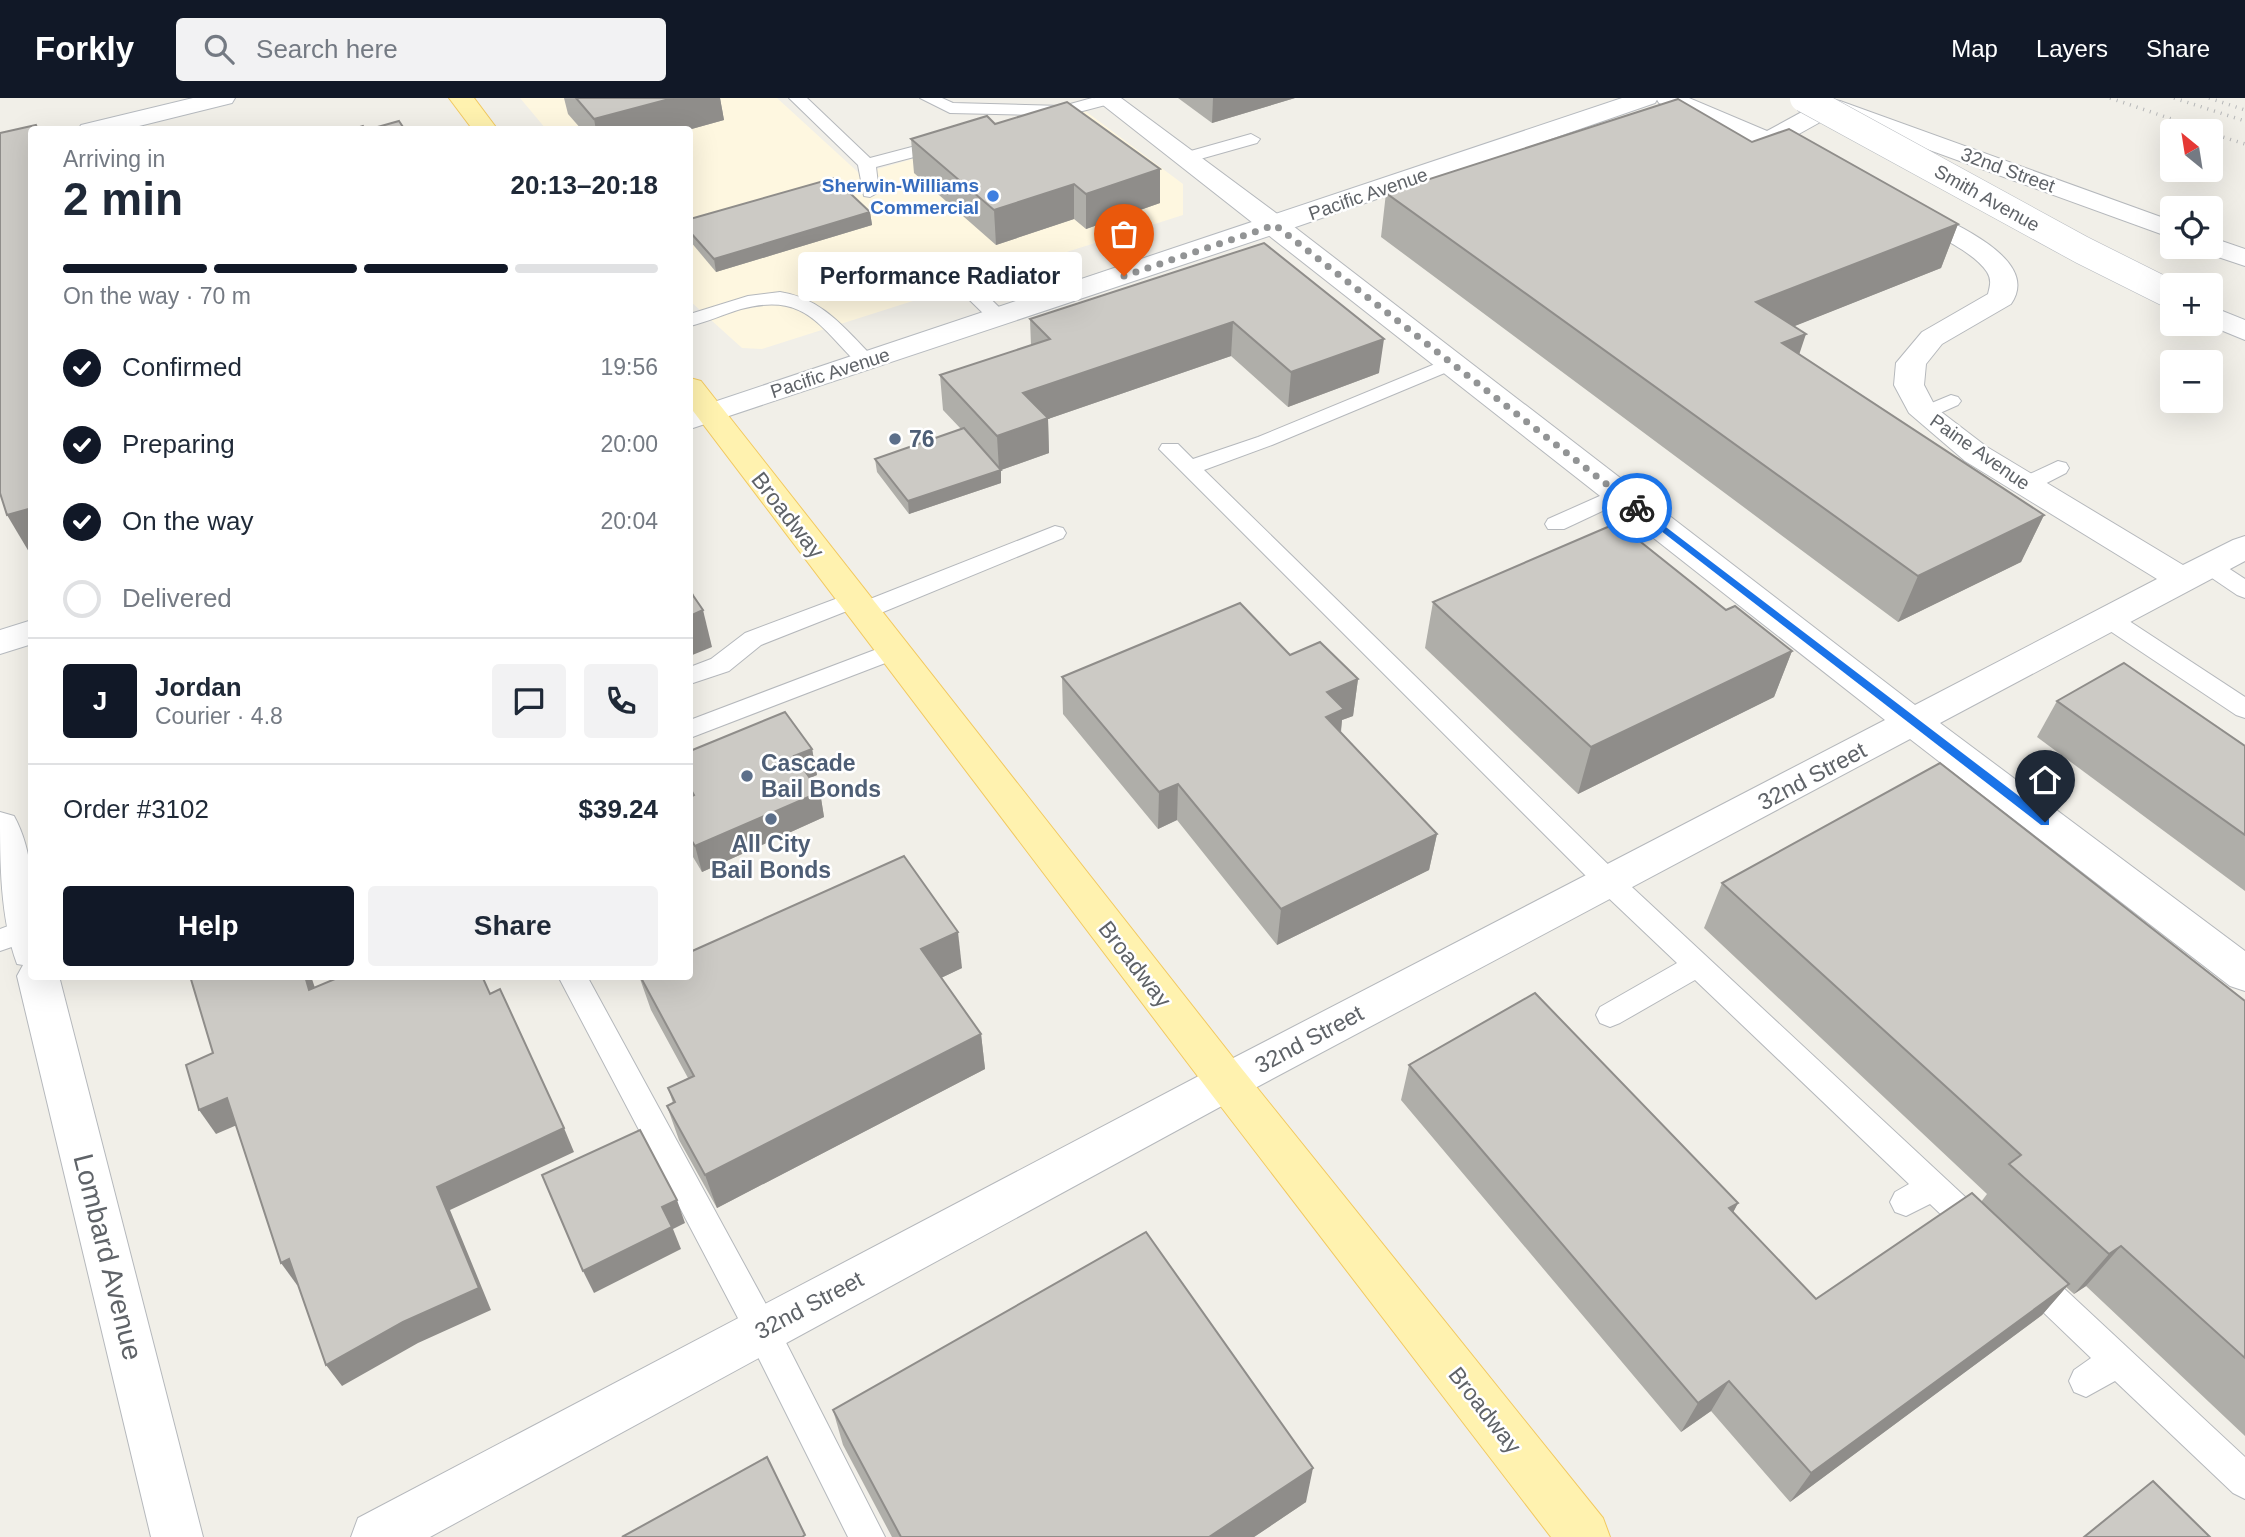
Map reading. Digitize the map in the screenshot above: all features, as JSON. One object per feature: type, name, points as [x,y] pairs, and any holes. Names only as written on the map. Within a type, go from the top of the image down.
[{"type":"main road","points":[[461,98],[483,126]]},
{"type":"main road","name":"Broadway","points":[[696,407],[893,650],[1584,1537]]},
{"type":"street","points":[[122,126],[146,123],[223,98]]},
{"type":"street","points":[[1106,98],[1275,225],[1914,723],[2245,974]]},
{"type":"street","name":"Pacific Avenue","points":[[696,407],[866,361],[1646,98]]},
{"type":"street","name":"Smith Avenue","points":[[1804,98],[2082,250],[2160,289]]},
{"type":"street","points":[[1678,102],[1770,140],[1830,169]]},
{"type":"street","name":"32nd Street","points":[[1770,140],[1831,106],[2160,226]]},
{"type":"street","name":"Paine Avenue","points":[[1879,195],[1977,249],[1999,268],[2005,282],[2001,298],[1932,338],[1911,363],[1909,385],[1924,413],[1976,454],[2026,484],[2197,574]]},
{"type":"street","points":[[2223,250],[2245,258]]},
{"type":"street","points":[[2223,321],[2245,331]]},
{"type":"street","name":"32nd Street","points":[[377,1537],[1227,1082],[2245,547]]},
{"type":"street","points":[[0,642],[28,633]]},
{"type":"street","points":[[0,826],[22,937]]},
{"type":"street","name":"Lombard Avenue","points":[[39,980],[177,1537]]},
{"type":"lane","points":[[797,98],[867,164],[870,192]]},
{"type":"lane","points":[[928,98],[950,108],[1065,111]]},
{"type":"lane","points":[[1012,125],[1106,98]]},
{"type":"lane","points":[[867,164],[959,139]]},
{"type":"lane","points":[[1186,159],[1251,139]]},
{"type":"lane","points":[[949,268],[998,317]]},
{"type":"lane","points":[[693,319],[738,304],[764,299],[789,299],[806,304],[866,361]]},
{"type":"lane","points":[[1452,363],[1265,441],[1180,459],[1609,882],[2245,1481]]},
{"type":"lane","points":[[1924,413],[1951,401]]},
{"type":"lane","points":[[1244,423],[1265,441]]},
{"type":"lane","points":[[2026,484],[2058,468]]},
{"type":"lane","points":[[1556,524],[1620,494]]},
{"type":"lane","points":[[693,675],[720,664],[753,639],[858,606],[1055,534]]},
{"type":"lane","points":[[2197,574],[2245,590]]},
{"type":"lane","points":[[2109,619],[2245,709]]},
{"type":"lane","points":[[693,728],[893,650]]},
{"type":"lane","points":[[1609,1015],[1698,965]]},
{"type":"lane","points":[[574,980],[762,1331],[867,1537]]},
{"type":"lane","points":[[1906,1202],[1933,1186]]},
{"type":"lane","points":[[2086,1381],[2116,1360]]},
{"type":"shaded area","points":[[520,98],[777,98],[860,174],[1084,110],[1183,184],[1183,215],[762,349],[742,348],[693,304],[693,126],[543,126]]},
{"type":"building","points":[[576,98],[673,98],[594,119]]},
{"type":"building","points":[[1678,99],[1752,142],[1789,129],[1958,224],[1756,302],[1806,334],[1782,343],[2044,515],[1918,576],[1386,193]]},
{"type":"building","points":[[1067,102],[1160,169],[1086,194],[1074,184],[994,210],[911,139],[987,116],[995,124]]},
{"type":"building","points":[[399,121],[402,126],[381,126]]},
{"type":"building","points":[[28,127],[28,509],[7,515],[0,493],[0,133]]},
{"type":"building","points":[[834,178],[870,212],[714,259],[693,235],[693,218]]},
{"type":"building","points":[[1264,243],[1384,339],[1291,372],[1233,322],[1023,393],[1048,418],[997,436],[940,375],[1050,339],[1030,319]]},
{"type":"building","points":[[964,428],[1001,470],[908,501],[875,459]]},
{"type":"building","points":[[1617,523],[1726,610],[1735,606],[1792,651],[1591,747],[1433,602]]},
{"type":"building","points":[[693,595],[703,610],[693,615]]},
{"type":"building","points":[[1240,603],[1290,655],[1320,642],[1358,679],[1327,692],[1344,709],[1326,717],[1437,834],[1281,909],[1178,784],[1159,792],[1062,677]]},
{"type":"building","points":[[2124,663],[2245,746],[2245,835],[2057,701]]},
{"type":"building","points":[[785,712],[812,749],[794,756],[820,792],[695,846],[693,750]]},
{"type":"building","points":[[1940,763],[2245,1001],[2245,1358],[2121,1246],[2109,1254],[2009,1164],[2021,1155],[1722,883]]},
{"type":"building","points":[[904,856],[958,932],[921,949],[981,1034],[705,1175],[667,1106],[675,1102],[668,1088],[694,1076],[642,980],[693,980],[693,951]]},
{"type":"building","points":[[191,980],[306,980],[309,990],[333,980],[484,980],[490,994],[500,989],[564,1128],[437,1187],[479,1288],[403,1322],[326,1365],[289,1259],[281,1263],[227,1098],[199,1110],[186,1065],[213,1053]]},
{"type":"building","points":[[1535,993],[1738,1203],[1729,1208],[1816,1299],[1972,1193],[2069,1284],[1811,1473],[1729,1381],[1698,1403],[1409,1065]]},
{"type":"building","points":[[640,1130],[677,1200],[662,1207],[672,1227],[583,1271],[542,1175]]},
{"type":"building","points":[[1146,1232],[1313,1468],[1209,1537],[901,1537],[833,1410]]},
{"type":"building","points":[[767,1457],[805,1535],[802,1537],[622,1537]]},
{"type":"building","points":[[2153,1481],[2210,1537],[2084,1537]]},
{"type":"railway","points":[[2110,98],[2172,119]]},
{"type":"railway","points":[[2174,98],[2245,121]]},
{"type":"railway","points":[[2209,98],[2245,110]]},
{"type":"railway","points":[[2223,137],[2245,144]]},
{"type":"way so far","points":[[1124,276],[1275,225],[1637,508]]},
{"type":"place","name":"Sherwin-Williams Commercial","points":[[993,196]]},
{"type":"place","name":"Performance Radiator","points":[[1124,276]]},
{"type":"place","name":"76","points":[[895,439]]},
{"type":"place","name":"Cascade Bail Bonds","points":[[747,776]]},
{"type":"place","name":"All City Bail Bonds","points":[[771,819]]},
{"type":"route","points":[[1637,508],[2045,822]]}]
